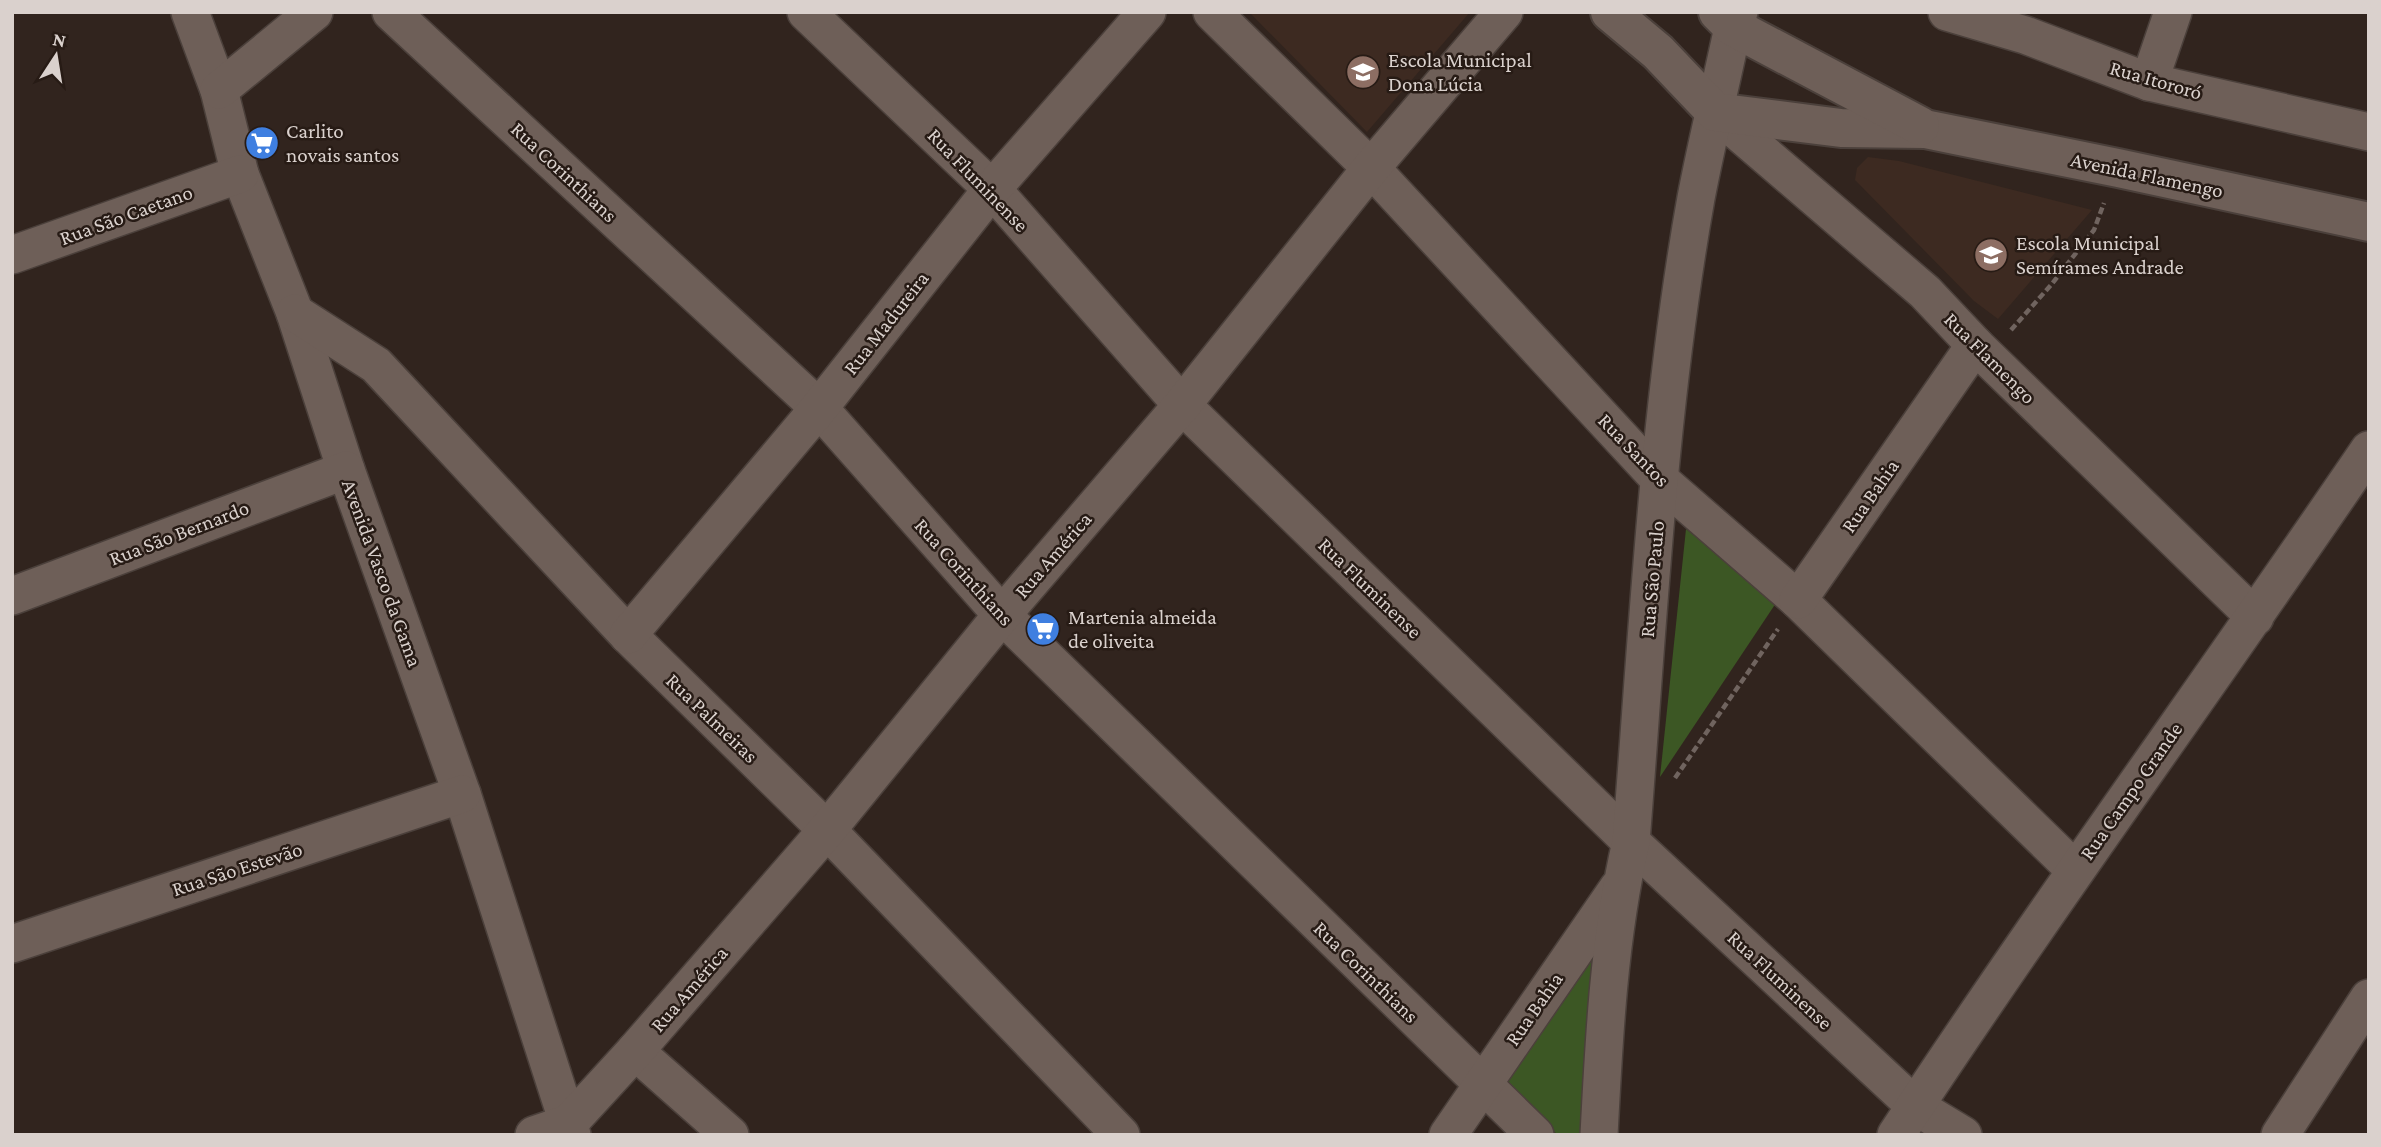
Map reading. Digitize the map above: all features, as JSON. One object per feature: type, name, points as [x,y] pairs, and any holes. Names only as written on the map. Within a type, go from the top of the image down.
[{"type":"street","name":"Avenida Vasco da Gama","points":[[190,12],[219,90],[240,174],[295,313],[346,470],[462,794],[570,1129]]},
{"type":"street","points":[[219,90],[314,12]]},
{"type":"street","name":"Rua Corinthians","points":[[391,12],[819,408],[1002,615],[1535,1135]]},
{"type":"street","name":"Rua Fluminense","points":[[806,12],[992,189],[1182,405],[1630,842],[1905,1120],[1963,1135]]},
{"type":"street","name":"Rua Madureira","points":[[628,635],[819,408],[992,189],[1147,12]]},
{"type":"street","name":"Rua Santos","points":[[1212,12],[1371,168],[1660,480],[1798,600],[2075,870]]},
{"type":"street","name":"Rua América","points":[[570,1129],[827,830],[1002,615],[1182,405],[1371,168],[1504,12]]},
{"type":"street","points":[[1610,12],[1658,52],[1715,112]]},
{"type":"street","name":"Rua Itororó","points":[[1947,12],[2025,35],[2149,82],[2369,132]]},
{"type":"street","points":[[2149,82],[2173,12]]},
{"type":"street","name":"Rua São Paulo","points":[[1599,1135],[1606,1023],[1621,884],[1630,842],[1660,480],[1675,344],[1696,198],[1715,112],[1730,17]]},
{"type":"street","name":"Avenida Flamengo","points":[[1730,17],[1925,129]]},
{"type":"street","name":"Avenida Flamengo","points":[[1715,112],[1841,128],[1925,129],[2369,222]]},
{"type":"street","name":"Rua Flamengo","points":[[1715,112],[1925,292],[1975,345],[2255,617]]},
{"type":"street","name":"Rua São Caetano","points":[[12,255],[240,174]]},
{"type":"street","name":"Rua Palmeiras","points":[[295,313],[376,365],[628,635],[827,830],[1121,1135]]},
{"type":"street","name":"Rua Bahia","points":[[1798,600],[1975,345]]},
{"type":"street","name":"Rua Campo Grande","points":[[1905,1120],[2075,870],[2255,617],[2369,450]]},
{"type":"street","name":"Rua São Bernardo","points":[[12,596],[346,470]]},
{"type":"street","name":"Rua São Estevão","points":[[12,944],[462,794]]},
{"type":"street","name":"Rua Bahia","points":[[1448,1135],[1621,884]]},
{"type":"street","points":[[2280,1135],[2362,1025]]},
{"type":"street","points":[[635,1051],[730,1135]]},
{"type":"street","points":[[534,1135],[570,1129]]},
{"type":"path","points":[[1975,345],[2005,336],[2051,285],[2094,230],[2118,168]]},
{"type":"path","points":[[1669,787],[1798,600]]},
{"type":"shaded area","name":"Escola Municipal Dona Lúcia","points":[[1249,12],[1470,12],[1367,132]]},
{"type":"shaded area","name":"Escola Municipal Semírames Andrade","points":[[1868,157],[1899,161],[2092,210],[1998,319],[1974,301],[1855,180],[1857,168]]},
{"type":"green space","points":[[1686,529],[1778,600],[1660,777]]},
{"type":"green space","points":[[1601,935],[1583,1135],[1558,1135],[1496,1081]]},
{"type":"place","name":"Escola Municipal Dona Lúcia","points":[[1363,72]]},
{"type":"place","name":"Carlito novais santos","points":[[262,143]]},
{"type":"place","name":"Escola Municipal Semírames Andrade","points":[[1991,255]]},
{"type":"place","name":"Martenia almeida de oliveita","points":[[1043,629]]}]
